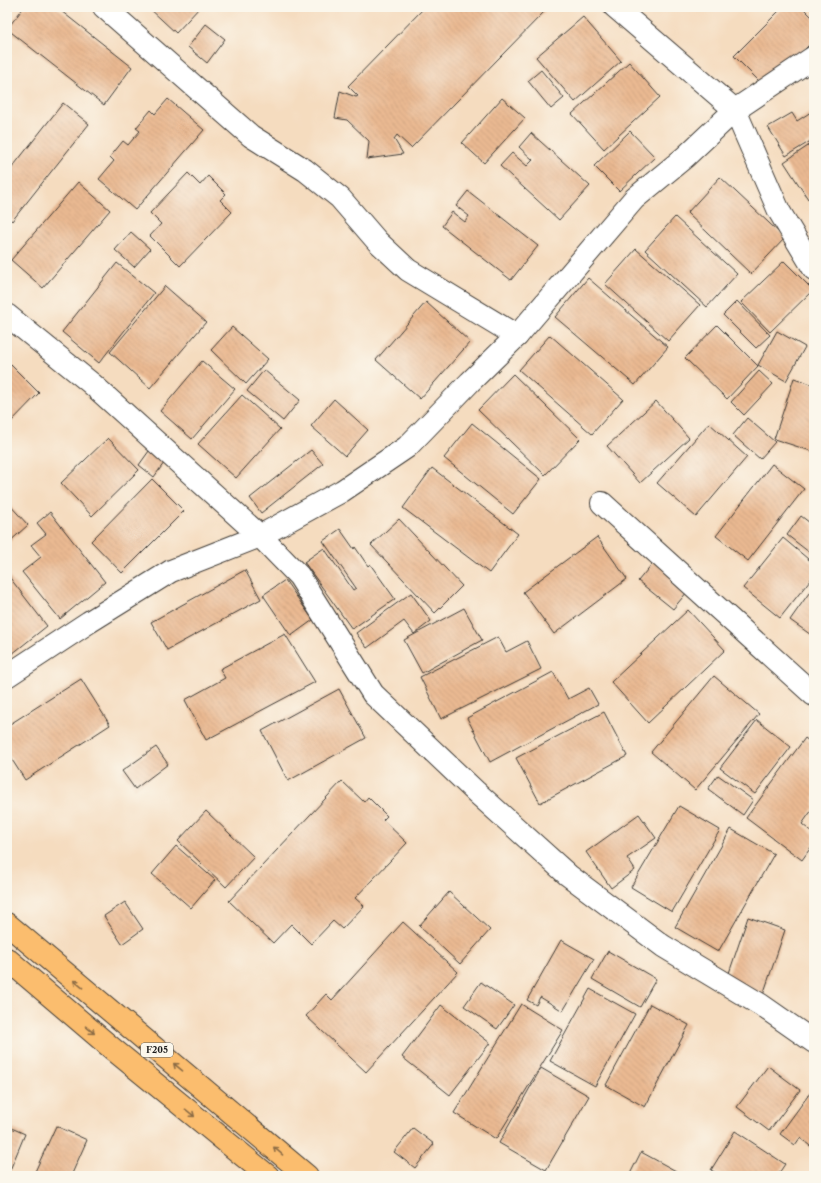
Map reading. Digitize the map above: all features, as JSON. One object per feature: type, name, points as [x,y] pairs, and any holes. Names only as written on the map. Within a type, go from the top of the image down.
[{"type":"main road","name":"F205","points":[[7,924],[308,1176]]},
{"type":"main road","name":"F205","points":[[7,959],[114,1050],[266,1175]]},
{"type":"street","points":[[104,7],[251,136],[305,170],[340,198],[377,241],[408,270],[517,336]]},
{"type":"street","points":[[615,7],[735,110],[779,211],[814,268]]},
{"type":"street","points":[[7,676],[89,622],[171,571],[260,536],[342,491],[407,447],[517,336],[634,199],[685,157],[735,110],[814,57]]},
{"type":"street","points":[[7,315],[92,384],[260,536],[299,576],[373,694],[476,792],[568,875],[663,946],[761,1005],[814,1042]]},
{"type":"street","points":[[602,503],[814,695]]},
{"type":"building","points":[[24,7],[56,7],[132,67],[104,105],[7,29]]},
{"type":"building","points":[[148,7],[200,7],[176,33]]},
{"type":"building","points":[[425,7],[540,7],[545,11],[411,148],[397,135],[394,139],[403,154],[367,159],[369,141],[347,120],[335,118],[340,91],[356,97],[358,96],[348,86]]},
{"type":"building","points":[[783,7],[802,7],[814,19],[814,40],[766,88],[734,56]]},
{"type":"building","points":[[583,17],[621,61],[575,102],[536,57]]},
{"type":"building","points":[[206,24],[225,39],[207,63],[188,47]]},
{"type":"building","points":[[629,62],[660,97],[604,149],[572,114]]},
{"type":"building","points":[[541,70],[564,98],[551,109],[528,81]]},
{"type":"building","points":[[502,98],[525,118],[484,163],[462,143]]},
{"type":"building","points":[[168,99],[204,130],[135,210],[99,179],[114,161],[110,157],[123,141],[128,145],[140,131],[136,128],[151,110],[155,114]]},
{"type":"building","points":[[63,103],[89,124],[12,221],[7,216],[7,174]]},
{"type":"building","points":[[814,110],[814,139],[786,156],[768,127],[792,113],[797,121]]},
{"type":"building","points":[[630,131],[655,157],[619,191],[594,166]]},
{"type":"building","points":[[531,133],[590,186],[559,220],[500,166],[512,153],[527,166],[533,160],[519,147]]},
{"type":"building","points":[[814,142],[814,195],[808,199],[784,162]]},
{"type":"building","points":[[188,173],[200,185],[208,176],[226,194],[220,200],[232,212],[180,266],[150,236],[161,224],[150,213]]},
{"type":"building","points":[[720,177],[785,238],[751,274],[687,213]]},
{"type":"building","points":[[78,182],[110,210],[43,288],[11,260]]},
{"type":"building","points":[[468,191],[538,246],[511,280],[442,226],[452,212],[465,222],[469,216],[456,206]]},
{"type":"building","points":[[675,217],[737,274],[707,307],[645,250]]},
{"type":"building","points":[[131,232],[150,249],[134,267],[115,250]]},
{"type":"building","points":[[636,249],[700,305],[668,341],[605,284]]},
{"type":"building","points":[[784,261],[813,290],[770,332],[741,302]]},
{"type":"building","points":[[117,263],[154,293],[99,363],[62,332]]},
{"type":"building","points":[[588,278],[668,347],[635,385],[555,317]]},
{"type":"building","points":[[165,286],[206,322],[150,388],[110,352]]},
{"type":"building","points":[[737,301],[770,335],[756,348],[723,315]]},
{"type":"building","points":[[426,302],[470,342],[420,399],[376,360]]},
{"type":"building","points":[[717,325],[758,366],[727,399],[685,358]]},
{"type":"building","points":[[232,327],[268,359],[246,384],[211,350]]},
{"type":"building","points":[[777,331],[805,347],[786,381],[758,365]]},
{"type":"building","points":[[550,335],[623,399],[592,434],[519,370]]},
{"type":"building","points":[[7,361],[39,393],[7,426]]},
{"type":"building","points":[[202,361],[235,389],[192,439],[160,411]]},
{"type":"building","points":[[264,370],[300,400],[283,421],[247,391]]},
{"type":"building","points":[[759,371],[773,384],[744,415],[731,402]]},
{"type":"building","points":[[513,374],[580,439],[545,475],[478,410]]},
{"type":"building","points":[[794,378],[814,385],[814,452],[774,439]]},
{"type":"building","points":[[242,395],[280,429],[236,478],[198,444]]},
{"type":"building","points":[[334,399],[368,430],[345,456],[311,426]]},
{"type":"building","points":[[656,401],[689,438],[640,483],[607,446]]},
{"type":"building","points":[[747,418],[775,442],[760,459],[733,435]]},
{"type":"building","points":[[472,423],[541,479],[513,514],[444,458]]},
{"type":"building","points":[[709,423],[747,457],[696,517],[657,483]]},
{"type":"building","points":[[108,438],[139,470],[92,516],[61,483]]},
{"type":"building","points":[[311,450],[323,464],[261,513],[250,498]]},
{"type":"building","points":[[149,451],[164,463],[154,477],[139,465]]},
{"type":"building","points":[[772,464],[804,489],[748,561],[716,536]]},
{"type":"building","points":[[432,468],[518,534],[489,573],[403,508]]},
{"type":"building","points":[[152,479],[184,511],[122,573],[91,541]]},
{"type":"building","points":[[7,502],[28,525],[7,544]]},
{"type":"building","points":[[50,512],[105,582],[60,619],[22,572],[41,557],[31,545],[46,534],[37,523]]},
{"type":"building","points":[[801,516],[814,526],[814,556],[787,535]]},
{"type":"building","points":[[399,519],[462,586],[435,613],[371,545]]},
{"type":"building","points":[[340,529],[368,566],[370,564],[395,599],[352,629],[304,562],[324,548],[353,590],[356,588],[323,541]]},
{"type":"building","points":[[597,537],[627,579],[554,634],[523,592]]},
{"type":"building","points":[[783,538],[814,564],[814,575],[780,618],[743,588]]},
{"type":"building","points":[[657,558],[692,586],[673,609],[638,581]]},
{"type":"building","points":[[245,570],[261,599],[167,650],[151,622]]},
{"type":"building","points":[[7,574],[47,626],[7,658]]},
{"type":"building","points":[[285,580],[313,620],[291,636],[263,595]]},
{"type":"building","points":[[814,586],[814,637],[790,620]]},
{"type":"building","points":[[411,593],[431,621],[414,634],[404,621],[367,648],[356,633]]},
{"type":"building","points":[[464,608],[482,640],[422,673],[404,640]]},
{"type":"building","points":[[688,610],[725,650],[648,723],[611,682]]},
{"type":"building","points":[[285,634],[315,682],[206,740],[185,700],[225,678],[220,669]]},
{"type":"building","points":[[498,637],[506,652],[527,641],[541,669],[441,719],[420,677]]},
{"type":"building","points":[[553,672],[568,699],[589,688],[598,704],[490,762],[467,718]]},
{"type":"building","points":[[714,676],[759,714],[695,790],[651,752]]},
{"type":"building","points":[[81,679],[110,725],[25,780],[7,752],[7,726]]},
{"type":"building","points":[[339,689],[366,738],[288,781],[262,731]]},
{"type":"building","points":[[604,712],[627,756],[540,803],[516,758]]},
{"type":"building","points":[[757,720],[791,747],[755,794],[720,768]]},
{"type":"building","points":[[805,738],[814,745],[814,807],[802,824],[814,834],[814,843],[802,860],[746,818]]},
{"type":"building","points":[[156,747],[168,764],[135,789],[122,771]]},
{"type":"building","points":[[718,775],[753,800],[743,815],[708,789]]},
{"type":"building","points":[[342,781],[364,802],[368,797],[387,816],[383,820],[407,843],[355,898],[364,906],[342,929],[333,921],[311,944],[291,924],[273,943],[229,901]]},
{"type":"building","points":[[679,806],[720,830],[672,912],[631,887]]},
{"type":"building","points":[[206,811],[254,857],[226,887],[178,841]]},
{"type":"building","points":[[639,814],[656,838],[627,858],[635,870],[611,888],[586,852]]},
{"type":"building","points":[[731,829],[774,854],[718,952],[675,927]]},
{"type":"building","points":[[176,846],[215,880],[191,908],[152,874]]},
{"type":"building","points":[[449,892],[490,930],[460,964],[419,926]]},
{"type":"building","points":[[125,902],[143,929],[122,944],[104,916]]},
{"type":"building","points":[[748,917],[785,930],[763,995],[726,982]]},
{"type":"building","points":[[403,922],[458,972],[366,1072],[306,1016],[326,994],[332,1000]]},
{"type":"building","points":[[561,940],[594,959],[563,1011],[540,997],[536,1005],[527,1000]]},
{"type":"building","points":[[608,951],[656,979],[640,1007],[592,979]]},
{"type":"building","points":[[481,982],[514,1005],[497,1029],[464,1006]]},
{"type":"building","points":[[590,989],[635,1014],[595,1086],[550,1061]]},
{"type":"building","points":[[521,1004],[563,1030],[496,1139],[454,1113]]},
{"type":"building","points":[[650,1004],[689,1025],[645,1107],[606,1085]]},
{"type":"building","points":[[441,1005],[490,1043],[450,1095],[402,1057]]},
{"type":"building","points":[[768,1066],[800,1090],[769,1131],[737,1107]]},
{"type":"building","points":[[541,1068],[589,1096],[546,1170],[499,1143]]},
{"type":"building","points":[[810,1093],[814,1095],[814,1149],[800,1138],[795,1145],[780,1134]]},
{"type":"building","points":[[7,1126],[25,1134],[10,1170],[7,1169]]},
{"type":"building","points":[[56,1126],[87,1140],[71,1176],[33,1176]]},
{"type":"building","points":[[413,1128],[434,1144],[415,1168],[394,1152]]},
{"type":"building","points":[[735,1131],[785,1164],[777,1176],[721,1176],[711,1170]]},
{"type":"building","points":[[641,1152],[676,1171],[674,1176],[629,1176]]}]
